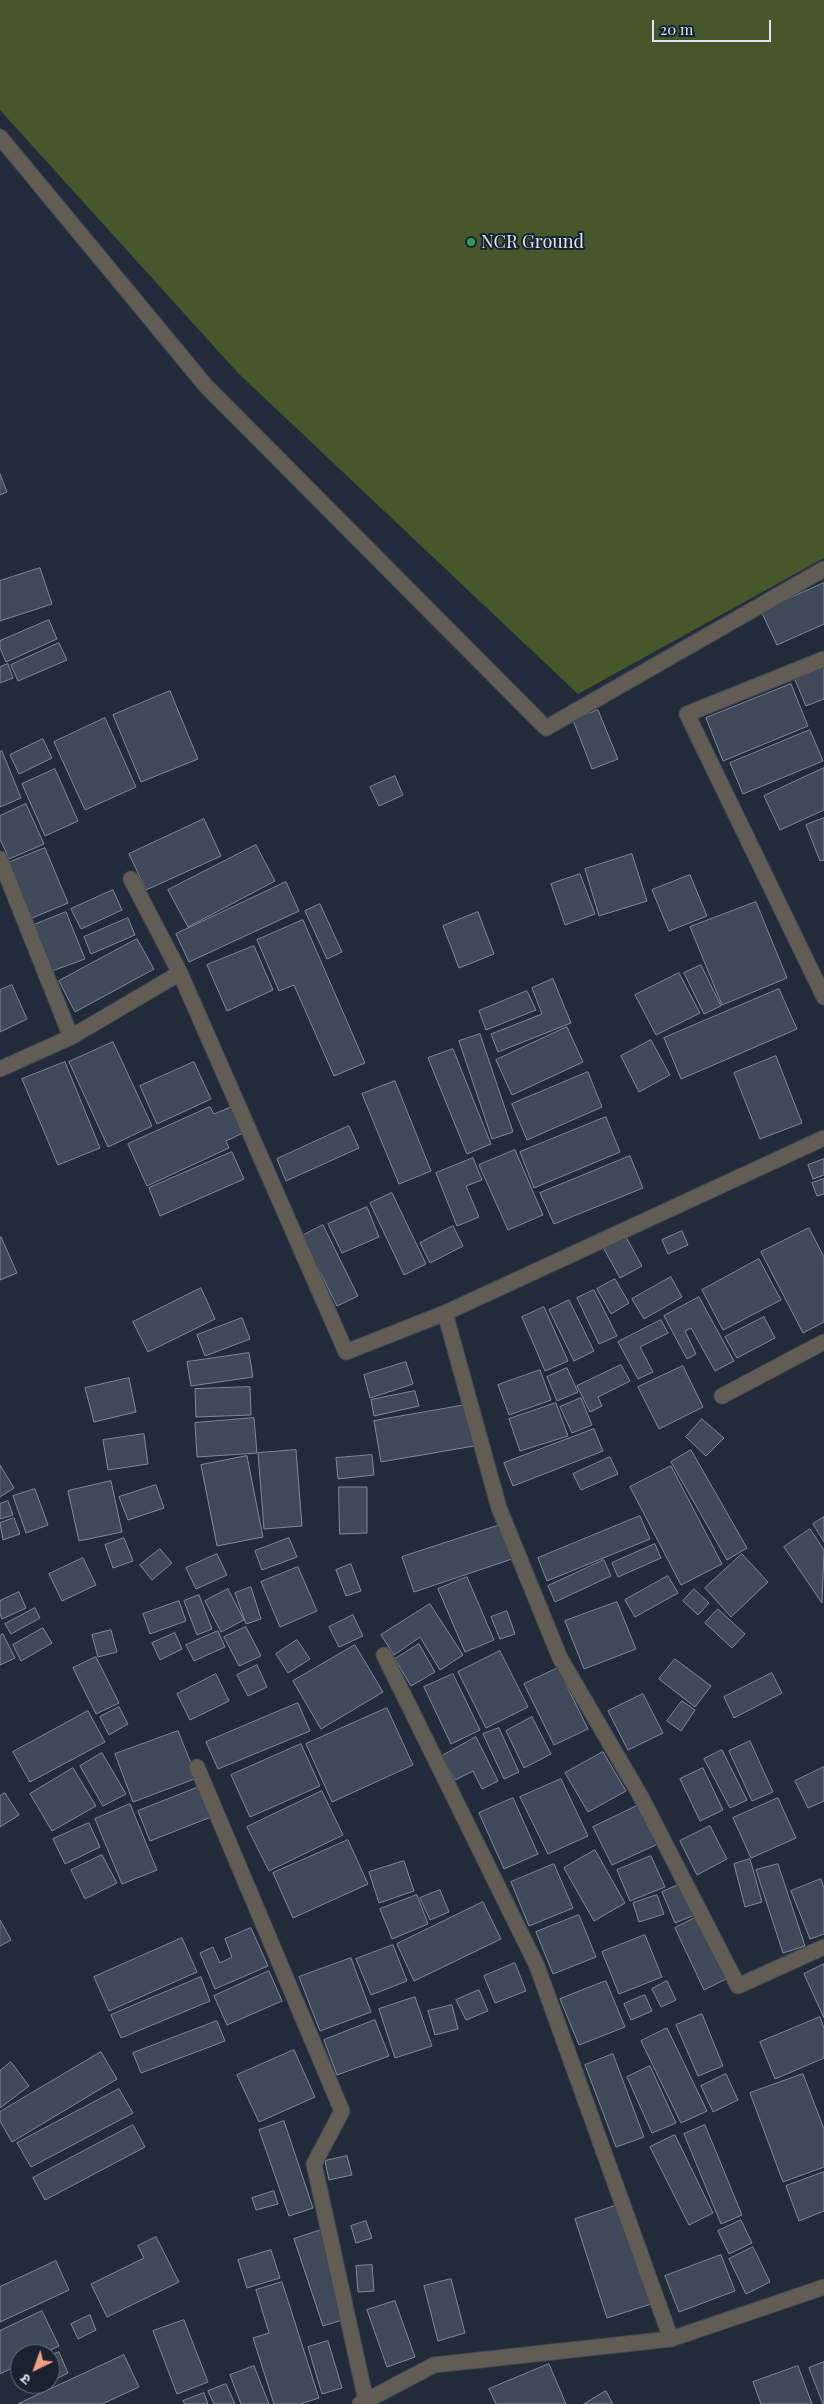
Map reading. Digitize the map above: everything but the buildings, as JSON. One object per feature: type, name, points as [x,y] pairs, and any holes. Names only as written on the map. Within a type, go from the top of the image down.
[{"type":"street","points":[[0,137],[206,386],[546,728],[824,569]]},
{"type":"street","points":[[824,659],[687,714],[824,997]]},
{"type":"street","points":[[0,858],[71,1037]]},
{"type":"street","points":[[131,879],[180,973],[346,1352],[445,1313],[824,1138]]},
{"type":"street","points":[[0,1069],[71,1037],[180,973]]},
{"type":"street","points":[[445,1313],[499,1508],[560,1658],[640,1795],[738,1986],[824,1947]]},
{"type":"street","points":[[722,1396],[824,1342]]},
{"type":"street","points":[[384,1655],[537,1966],[671,2339]]},
{"type":"street","points":[[197,1767],[342,2110],[314,2164],[363,2403],[434,2366],[671,2339],[824,2287]]},
{"type":"green space","name":"NCR Ground","points":[[0,0],[824,0],[824,558],[578,694],[238,373],[0,110]]},
{"type":"place","name":"NCR Ground","points":[[471,242]]}]
